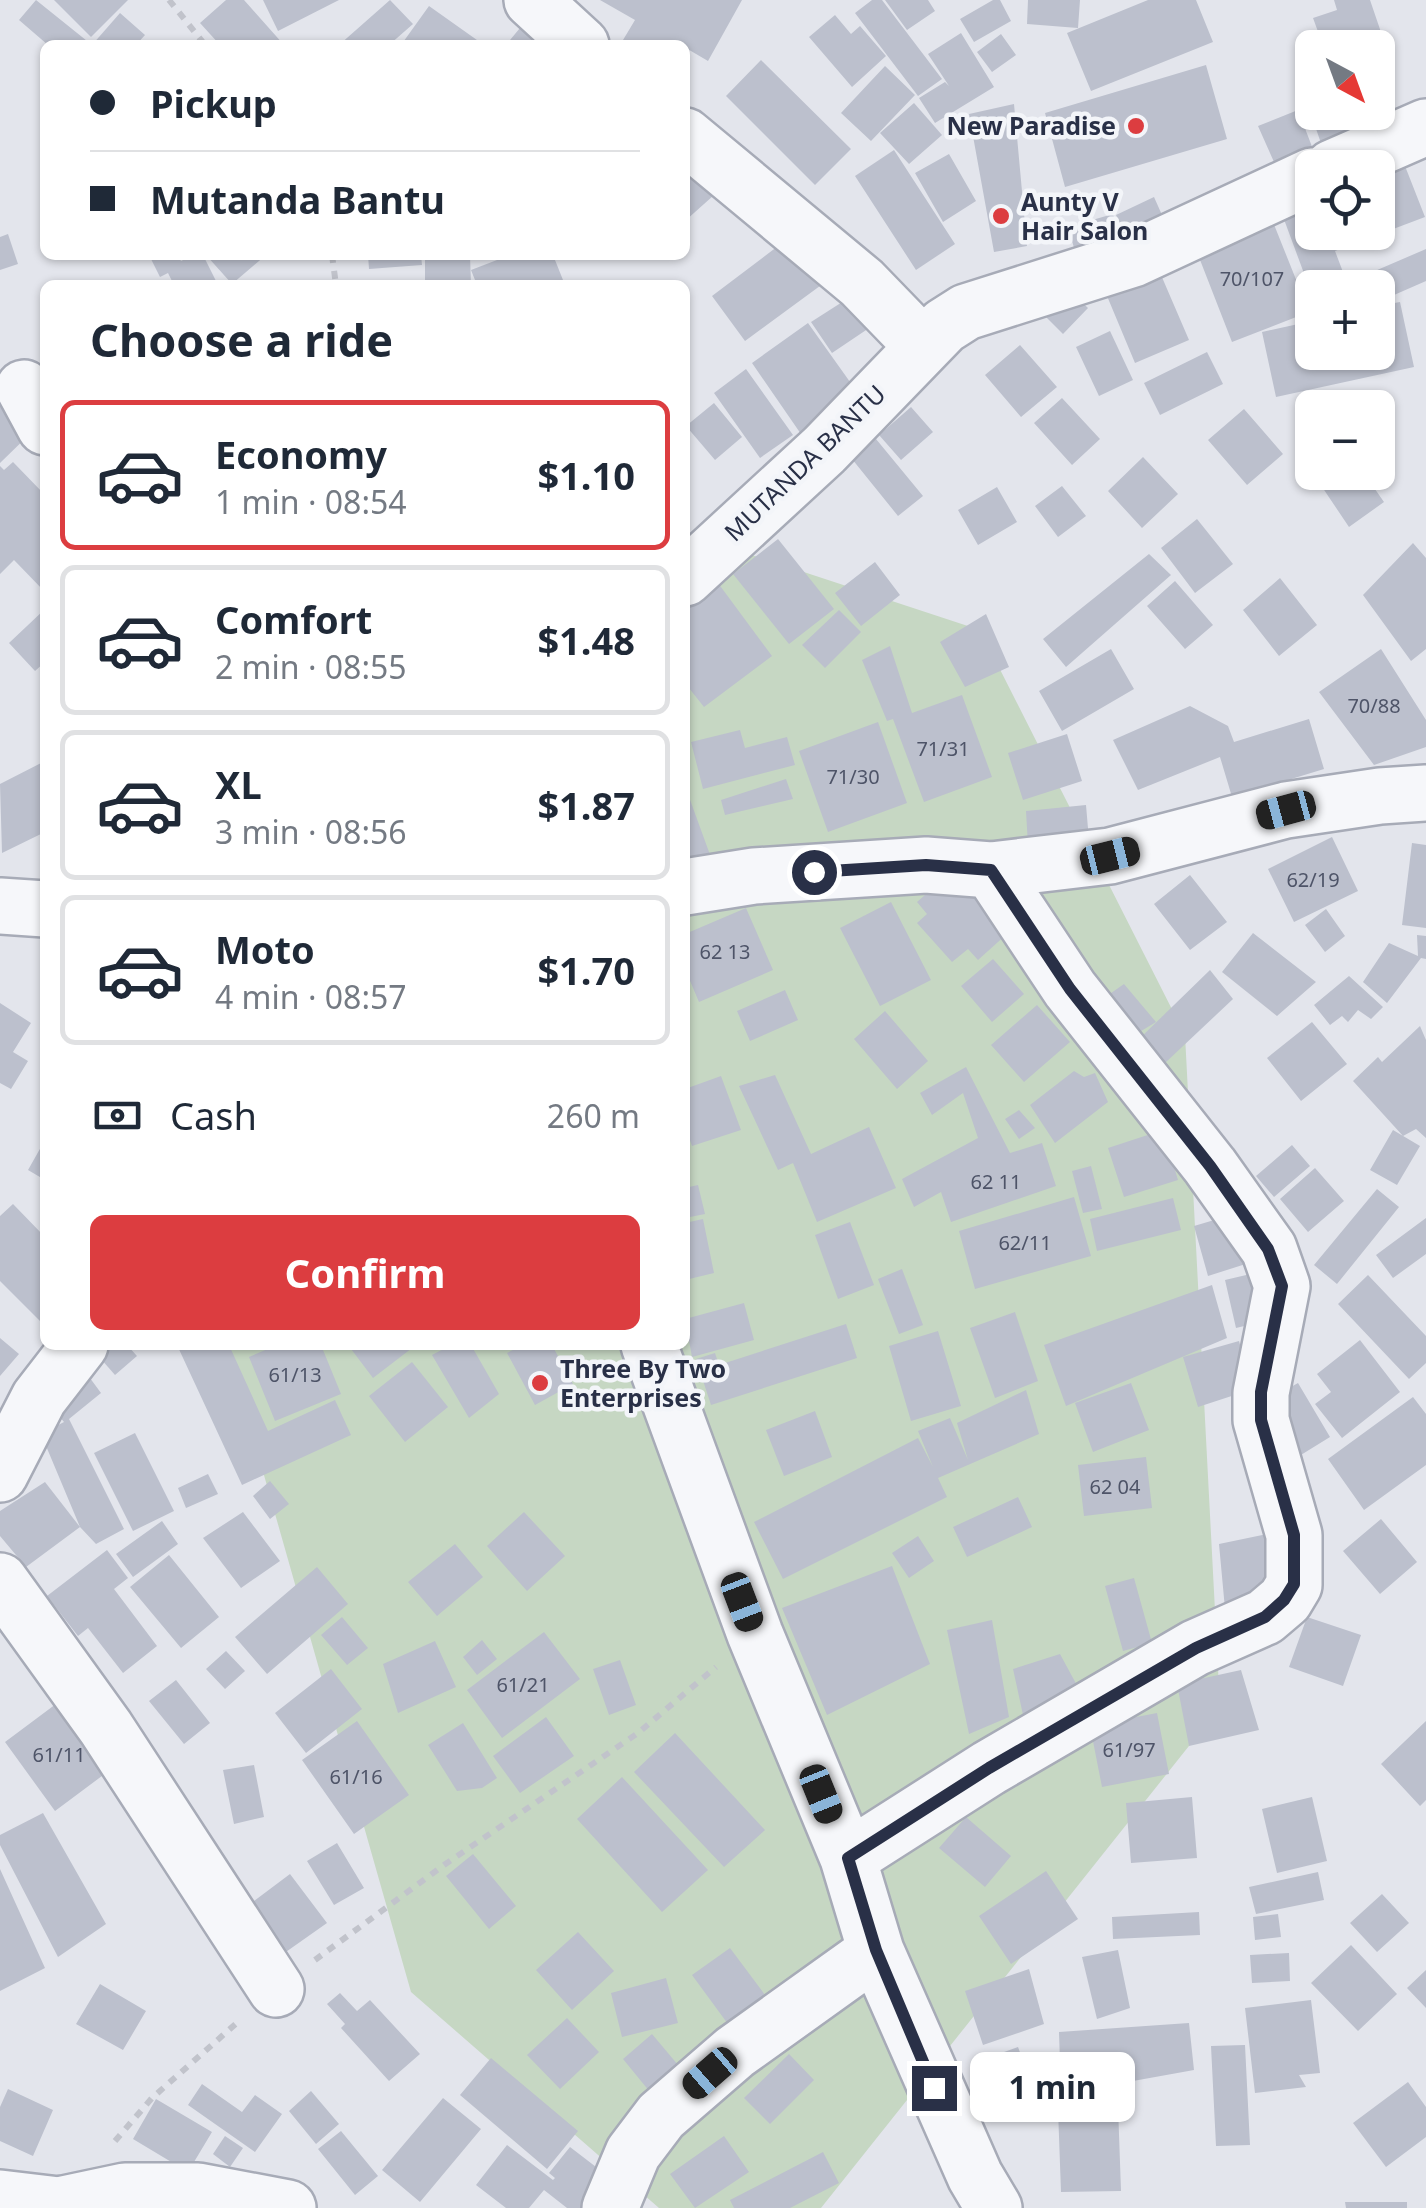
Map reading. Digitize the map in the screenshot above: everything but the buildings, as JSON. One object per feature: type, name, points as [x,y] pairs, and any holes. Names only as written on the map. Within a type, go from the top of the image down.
[{"type":"street","points":[[532,0],[576,40]]},
{"type":"street","points":[[1372,150],[1426,126]]},
{"type":"street","points":[[690,140],[862,283],[924,346]]},
{"type":"street","name":"MUTANDA BANTU","points":[[690,573],[824,450],[944,326],[966,312],[1133,259],[1295,184]]},
{"type":"street","points":[[690,886],[754,876],[926,865],[991,870],[1110,856],[1286,810],[1426,793]]},
{"type":"street","points":[[848,1858],[989,1768],[1196,1648],[1265,1617],[1284,1600],[1294,1584],[1294,1535],[1261,1420],[1261,1392],[1282,1286],[1268,1249],[1210,1166],[1070,989],[991,870]]},
{"type":"street","points":[[0,906],[40,909]]},
{"type":"street","points":[[0,1474],[39,1398],[76,1350]]},
{"type":"street","points":[[651,1350],[755,1634],[848,1858],[876,1950],[974,2176],[994,2208]]},
{"type":"street","points":[[0,1581],[106,1728],[276,1989]]},
{"type":"street","points":[[610,2208],[633,2153],[661,2116],[735,2052],[876,1950]]},
{"type":"street","points":[[0,2198],[59,2205],[125,2192],[198,2191],[288,2208]]},
{"type":"path","points":[[169,0],[201,40]]},
{"type":"path","points":[[59,2205],[152,2098],[276,1989],[444,1865],[638,1732],[755,1634]]},
{"type":"green space","points":[[690,535],[980,630],[1185,1035],[1220,1707],[821,2208],[659,2208],[411,1992],[228,1350],[690,1350]]},
{"type":"place","name":"New Paradise","points":[[1136,126]]},
{"type":"place","name":"Aunty V Hair Salon","points":[[1001,216]]},
{"type":"place","name":"Three By Two Enterprises","points":[[540,1383]]},
{"type":"route","points":[[814,872],[926,865],[991,870],[1070,989],[1210,1166],[1268,1249],[1282,1286],[1261,1392],[1261,1420],[1294,1535],[1294,1584],[1284,1600],[1265,1617],[1196,1648],[989,1768],[848,1858],[876,1950],[934,2088]]}]
